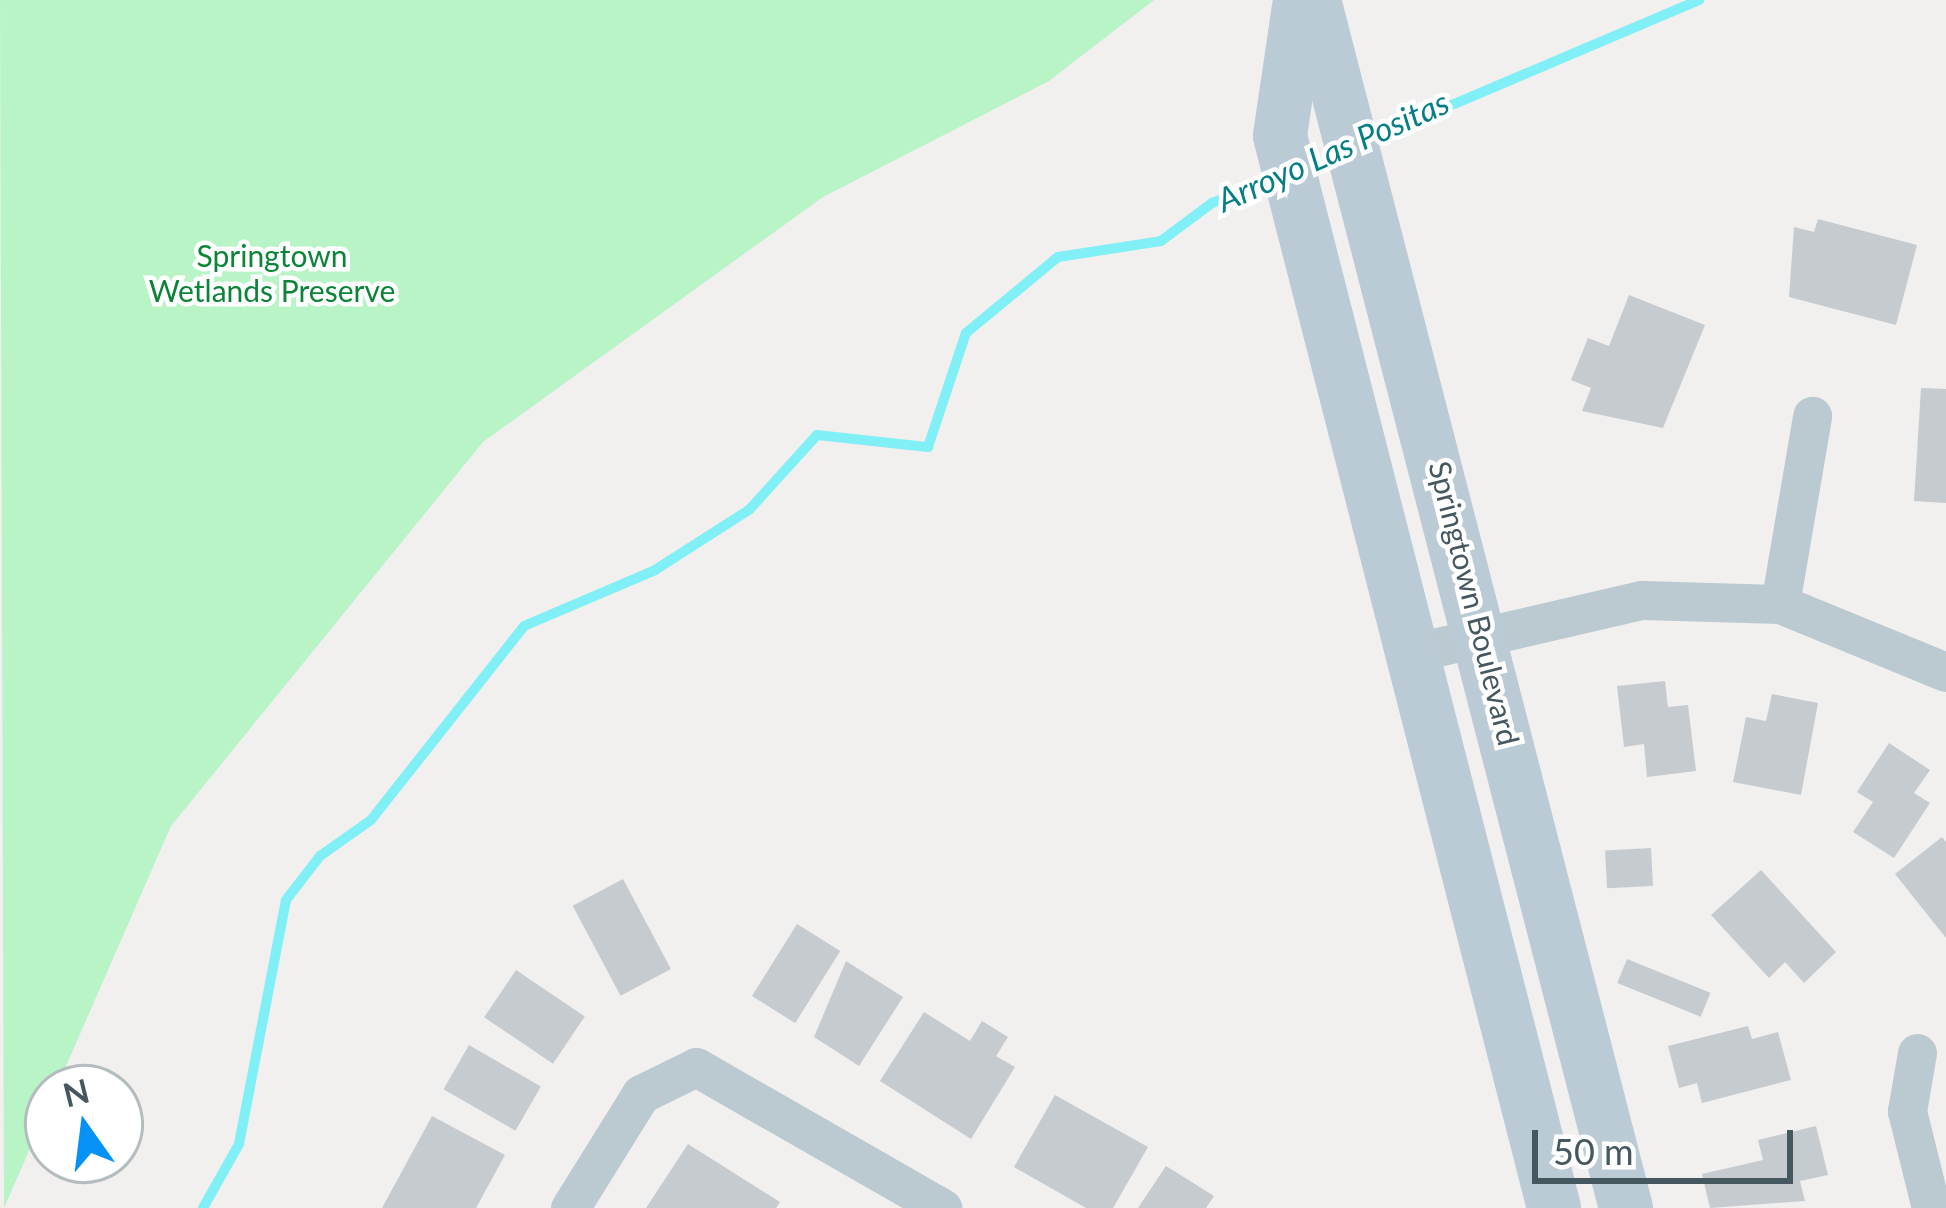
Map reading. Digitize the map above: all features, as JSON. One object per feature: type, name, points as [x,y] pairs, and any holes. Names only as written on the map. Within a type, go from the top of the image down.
[{"type":"street","points":[[1300,0],[1280,136],[1416,652],[1553,1208]]},
{"type":"street","name":"Springtown Boulevard","points":[[1314,0],[1388,260],[1626,1208]]},
{"type":"street","points":[[1780,604],[1812,416]]},
{"type":"street","points":[[1416,652],[1642,600],[1780,604],[1946,672]]},
{"type":"street","points":[[1917,1053],[1907,1112],[1931,1208]]},
{"type":"street","points":[[570,1208],[640,1094],[668,1076],[696,1067],[726,1080],[942,1208]]},
{"type":"green space","name":"Springtown Wetlands Preserve","points":[[0,0],[1154,0],[1049,81],[823,197],[483,442],[171,826],[67,1064],[24,1064],[24,1162],[4,1208]]},
{"type":"building","points":[[1818,219],[1917,245],[1896,325],[1789,297],[1794,227],[1814,232]]},
{"type":"building","points":[[1629,295],[1705,325],[1663,428],[1582,411],[1591,388],[1571,380],[1588,338],[1609,346]]},
{"type":"building","points":[[1921,388],[1946,389],[1946,503],[1914,501]]},
{"type":"building","points":[[1665,681],[1668,707],[1688,705],[1696,771],[1647,777],[1644,744],[1624,747],[1617,686]]},
{"type":"building","points":[[1772,694],[1818,703],[1801,795],[1733,782],[1746,717],[1766,721]]},
{"type":"building","points":[[1889,743],[1930,770],[1914,793],[1930,803],[1894,858],[1853,832],[1873,802],[1857,792]]},
{"type":"building","points":[[1942,837],[1946,842],[1946,938],[1895,874]]},
{"type":"building","points":[[1651,848],[1653,886],[1607,888],[1605,850]]},
{"type":"building","points":[[1761,870],[1836,952],[1804,983],[1785,962],[1769,978],[1711,915]]},
{"type":"building","points":[[623,879],[671,969],[621,996],[573,906]]},
{"type":"building","points":[[797,924],[840,951],[795,1023],[752,996]]},
{"type":"building","points":[[1627,959],[1710,993],[1701,1017],[1617,983]]},
{"type":"building","points":[[846,961],[903,997],[859,1066],[814,1037]]},
{"type":"building","points":[[516,970],[585,1016],[553,1064],[484,1017]]},
{"type":"building","points":[[924,1012],[970,1041],[982,1021],[1008,1037],[996,1056],[1015,1067],[971,1139],[880,1081]]},
{"type":"building","points":[[1748,1026],[1752,1039],[1778,1032],[1791,1080],[1702,1103],[1697,1083],[1679,1088],[1668,1046]]},
{"type":"building","points":[[469,1045],[541,1086],[515,1131],[444,1089]]},
{"type":"building","points":[[1055,1095],[1148,1147],[1113,1208],[1086,1208],[1014,1167]]},
{"type":"building","points":[[432,1116],[505,1155],[476,1208],[382,1208]]},
{"type":"building","points":[[1816,1126],[1828,1175],[1800,1181],[1805,1201],[1710,1208],[1702,1174],[1763,1160],[1758,1140]]},
{"type":"building","points":[[688,1144],[780,1202],[776,1208],[646,1208]]},
{"type":"building","points":[[1166,1166],[1214,1196],[1206,1208],[1138,1208]]},
{"type":"waterway","name":"Arroyo Las Positas","points":[[1367,141],[1699,0]]},
{"type":"waterway","name":"Arroyo Las Positas","points":[[203,1208],[239,1144],[286,900],[320,856],[371,820],[524,626],[655,570],[749,510],[817,435],[928,447],[966,333],[1058,257],[1161,241],[1212,203],[1278,178]]}]
